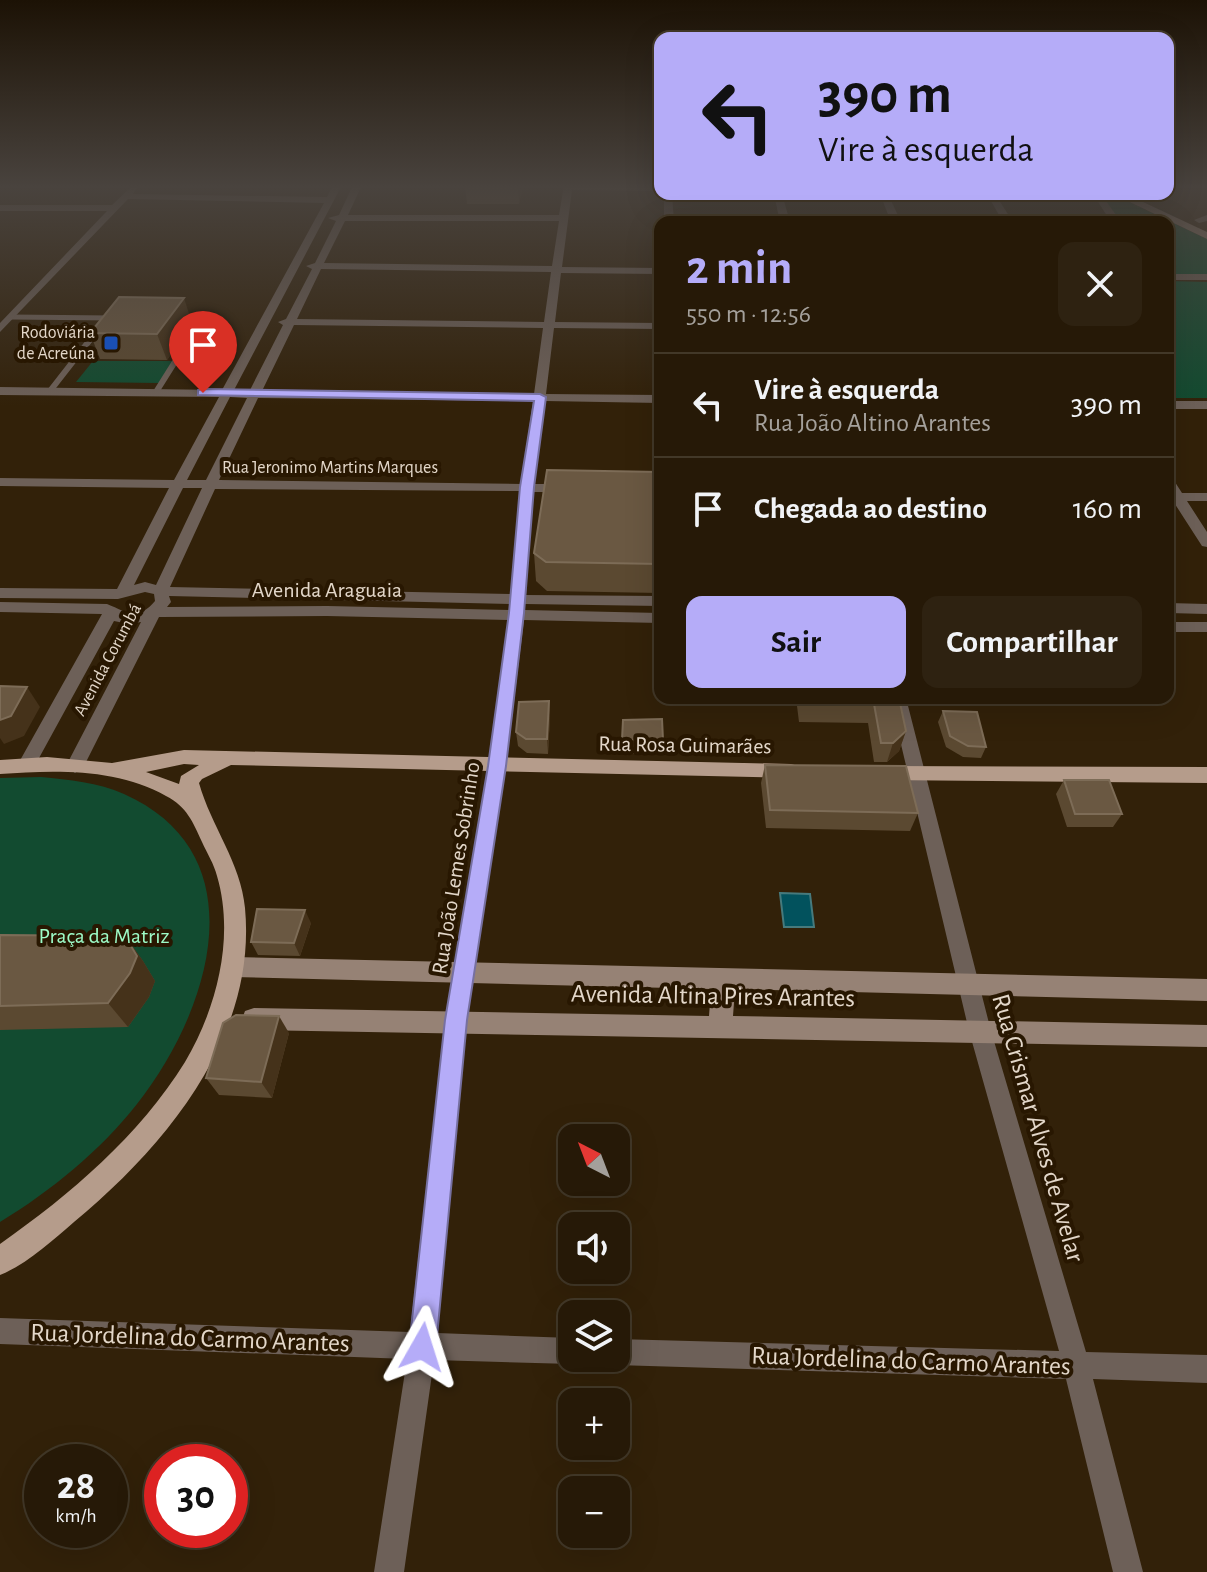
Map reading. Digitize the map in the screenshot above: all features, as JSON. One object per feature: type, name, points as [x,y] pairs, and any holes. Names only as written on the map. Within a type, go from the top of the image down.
[{"type":"main road","name":"Rua Rosa Guimarães","points":[[111,771],[184,757],[808,771]]},
{"type":"main road","name":"Rua Rosa Guimarães","points":[[195,805],[188,781],[195,774],[213,765],[259,759]]},
{"type":"main road","points":[[0,767],[27,764],[111,771],[158,782],[195,805],[229,877],[236,919],[233,967],[218,1019],[194,1069],[159,1121],[113,1172],[58,1220],[0,1261]]},
{"type":"main road","points":[[870,773],[1207,775]]},
{"type":"street","points":[[0,329],[6,317],[64,258]]},
{"type":"street","name":"Avenida Corumbá","points":[[27,764],[299,258]]},
{"type":"street","name":"Avenida Corumbá","points":[[75,766],[154,612],[163,602],[161,591],[208,485],[257,394],[323,258]]},
{"type":"street","name":"Rua João Lemes Sobrinho","points":[[389,1572],[422,1347],[456,1020],[497,766],[517,606],[527,487],[557,258]]},
{"type":"street","points":[[295,266],[654,271]]},
{"type":"street","points":[[1174,277],[1207,277]]},
{"type":"street","points":[[265,321],[654,326]]},
{"type":"street","points":[[0,391],[654,399]]},
{"type":"street","points":[[1174,405],[1207,405]]},
{"type":"street","name":"Rua Jeronimo Martins Marques","points":[[0,482],[586,488]]},
{"type":"street","points":[[1174,497],[1207,497]]},
{"type":"street","points":[[1174,498],[1207,543]]},
{"type":"street","name":"Avenida Araguaia","points":[[0,593],[121,592],[145,587],[161,591],[329,604]]},
{"type":"street","name":"Avenida Araguaia","points":[[0,607],[109,612],[133,619],[154,612],[329,604],[517,606],[654,601]]},
{"type":"street","name":"Avenida Araguaia","points":[[517,606],[654,617]]},
{"type":"street","points":[[1174,608],[1207,609]]},
{"type":"street","points":[[1174,627],[1207,627]]},
{"type":"street","name":"Rua Crismar Alves de Avelar","points":[[900,704],[980,1031],[1076,1365],[1128,1572]]},
{"type":"street","name":"Avenida Altina Pires Arantes","points":[[233,967],[1207,990]]},
{"type":"street","points":[[720,1026],[724,979]]},
{"type":"street","name":"Avenida Altina Pires Arantes","points":[[218,1019],[456,1020],[1207,1036]]},
{"type":"street","name":"Rua Jordelina do Carmo Arantes","points":[[0,1331],[558,1351]]},
{"type":"street","name":"Rua Jordelina do Carmo Arantes","points":[[630,1352],[1207,1369]]},
{"type":"lane","points":[[6,317],[124,318]]},
{"type":"lane","points":[[50,391],[108,318]]},
{"type":"lane","points":[[156,392],[202,318],[171,318]]},
{"type":"green space","points":[[1174,258],[1207,258],[1207,274],[1174,274]]},
{"type":"green space","points":[[1174,281],[1207,282],[1207,398],[1174,398]]},
{"type":"green space","points":[[93,361],[174,361],[160,383],[76,382]]},
{"type":"green space","name":"Praça da Matriz","points":[[41,777],[83,782],[114,790],[167,821],[194,855],[207,895],[209,938],[201,982],[185,1026],[163,1067],[137,1104],[74,1169],[0,1222],[0,778]]},
{"type":"water","points":[[780,893],[810,894],[814,927],[784,927]]},
{"type":"building","points":[[119,297],[184,298],[157,334],[90,333]]},
{"type":"building","points":[[547,470],[654,472],[654,564],[546,562],[534,553]]},
{"type":"building","points":[[0,686],[27,687],[11,716],[0,720]]},
{"type":"building","points":[[549,701],[547,739],[526,739],[516,732],[519,702]]},
{"type":"building","points":[[874,704],[900,704],[906,731],[893,743],[881,743]]},
{"type":"building","points":[[943,711],[977,712],[986,747],[968,746],[950,736]]},
{"type":"building","points":[[662,719],[663,740],[622,740],[623,720]]},
{"type":"building","points":[[765,765],[906,766],[918,813],[770,810]]},
{"type":"building","points":[[1064,780],[1109,780],[1122,814],[1075,814]]},
{"type":"building","points":[[257,909],[305,910],[294,943],[251,942]]},
{"type":"building","points":[[0,935],[125,936],[137,956],[130,973],[108,1003],[0,1006]]},
{"type":"building","points":[[236,1015],[279,1016],[261,1082],[206,1078],[223,1023]]},
{"type":"place","name":"Rodoviária de Acreúna","points":[[111,343]]},
{"type":"route","points":[[203,393],[540,397],[527,487],[517,613],[497,766],[456,1020],[422,1347]]}]
